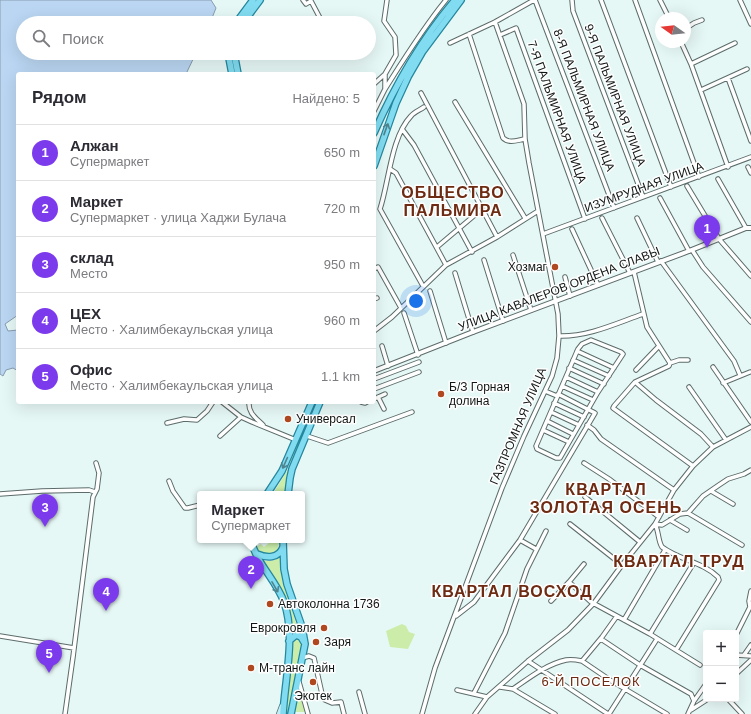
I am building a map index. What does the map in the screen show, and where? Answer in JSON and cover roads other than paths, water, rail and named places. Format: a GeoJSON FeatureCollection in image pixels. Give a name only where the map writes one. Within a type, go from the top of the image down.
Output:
{"type":"FeatureCollection","features":[{"type":"Feature","properties":{"kind":"main road"},"geometry":{"type":"LineString","coordinates":[[245,16],[253,0]]}},
{"type":"Feature","properties":{"kind":"main road"},"geometry":{"type":"LineString","coordinates":[[245,16],[260,0]]}},
{"type":"Feature","properties":{"kind":"main road"},"geometry":{"type":"LineString","coordinates":[[376,129],[410,63],[434,26],[455,0]]}},
{"type":"Feature","properties":{"kind":"main road"},"geometry":{"type":"LineString","coordinates":[[376,160],[396,103],[408,77],[423,51],[461,0]]}},
{"type":"Feature","properties":{"kind":"main road"},"geometry":{"type":"LineString","coordinates":[[229,60],[232,72]]}},
{"type":"Feature","properties":{"kind":"main road"},"geometry":{"type":"LineString","coordinates":[[235,60],[238,72]]}},
{"type":"Feature","properties":{"kind":"main road"},"geometry":{"type":"LineString","coordinates":[[269,491],[282,471],[311,404]]}},
{"type":"Feature","properties":{"kind":"main road"},"geometry":{"type":"LineString","coordinates":[[288,491],[292,470],[319,404]]}},
{"type":"Feature","properties":{"kind":"main road"},"geometry":{"type":"LineString","coordinates":[[252,543],[256,553],[283,600],[288,616],[288,641],[283,714]]}},
{"type":"Feature","properties":{"kind":"main road"},"geometry":{"type":"LineString","coordinates":[[256,553],[266,557],[275,556],[280,552],[283,543]]}},
{"type":"Feature","properties":{"kind":"main road"},"geometry":{"type":"LineString","coordinates":[[283,543],[286,576],[296,612],[302,627],[305,644],[291,714]]}},
{"type":"Feature","properties":{"kind":"main road"},"geometry":{"type":"LineString","coordinates":[[288,641],[296,635],[302,638],[305,644]]}},
{"type":"Feature","properties":{"kind":"main road"},"geometry":{"type":"LineString","coordinates":[[279,714],[284,702]]}},
{"type":"Feature","properties":{"kind":"street"},"geometry":{"type":"LineString","coordinates":[[303,0],[306,4],[312,1],[319,16]]}},
{"type":"Feature","properties":{"kind":"street"},"geometry":{"type":"LineString","coordinates":[[376,82],[385,74],[396,56],[395,37],[384,20],[387,0]]}},
{"type":"Feature","properties":{"kind":"street"},"geometry":{"type":"LineString","coordinates":[[376,107],[385,89],[413,45],[446,0]]}},
{"type":"Feature","properties":{"kind":"street"},"geometry":{"type":"LineString","coordinates":[[450,43],[495,22],[534,0]]}},
{"type":"Feature","properties":{"kind":"street","name":"8-Я ПАЛЬМИРНАЯ УЛИЦА"},"geometry":{"type":"LineString","coordinates":[[534,0],[614,208]]}},
{"type":"Feature","properties":{"kind":"street","name":"9-Я ПАЛЬМИРНАЯ УЛИЦА"},"geometry":{"type":"LineString","coordinates":[[572,0],[573,11],[643,197]]}},
{"type":"Feature","properties":{"kind":"street"},"geometry":{"type":"LineString","coordinates":[[601,0],[671,188]]}},
{"type":"Feature","properties":{"kind":"street"},"geometry":{"type":"LineString","coordinates":[[635,0],[699,177]]}},
{"type":"Feature","properties":{"kind":"street"},"geometry":{"type":"LineString","coordinates":[[660,0],[666,12]]}},
{"type":"Feature","properties":{"kind":"street"},"geometry":{"type":"LineString","coordinates":[[742,1],[751,24]]}},
{"type":"Feature","properties":{"kind":"street"},"geometry":{"type":"LineString","coordinates":[[691,26],[702,20]]}},
{"type":"Feature","properties":{"kind":"street","name":"ГАЗПРОМНАЯ УЛИЦА"},"geometry":{"type":"LineString","coordinates":[[422,714],[435,668],[502,488],[552,376],[557,358],[559,336],[556,301],[525,139],[525,109],[495,22]]}},
{"type":"Feature","properties":{"kind":"street","name":"7-Я ПАЛЬМИРНАЯ УЛИЦА"},"geometry":{"type":"LineString","coordinates":[[500,35],[516,28],[585,219]]}},
{"type":"Feature","properties":{"kind":"street"},"geometry":{"type":"LineString","coordinates":[[469,34],[504,138],[509,142],[525,139]]}},
{"type":"Feature","properties":{"kind":"street"},"geometry":{"type":"LineString","coordinates":[[691,64],[735,43]]}},
{"type":"Feature","properties":{"kind":"street"},"geometry":{"type":"LineString","coordinates":[[684,48],[701,90],[728,167]]}},
{"type":"Feature","properties":{"kind":"street"},"geometry":{"type":"LineString","coordinates":[[701,90],[747,69]]}},
{"type":"Feature","properties":{"kind":"street"},"geometry":{"type":"LineString","coordinates":[[385,74],[385,89]]}},
{"type":"Feature","properties":{"kind":"street"},"geometry":{"type":"LineString","coordinates":[[728,78],[751,141]]}},
{"type":"Feature","properties":{"kind":"street"},"geometry":{"type":"LineString","coordinates":[[421,93],[497,237]]}},
{"type":"Feature","properties":{"kind":"street"},"geometry":{"type":"LineString","coordinates":[[455,102],[526,218]]}},
{"type":"Feature","properties":{"kind":"street"},"geometry":{"type":"LineString","coordinates":[[423,286],[380,210],[394,148],[402,129],[412,114],[424,107]]}},
{"type":"Feature","properties":{"kind":"street"},"geometry":{"type":"LineString","coordinates":[[402,129],[414,145],[472,252]]}},
{"type":"Feature","properties":{"kind":"street","name":"ИЗУМРУДНАЯ УЛИЦА"},"geometry":{"type":"LineString","coordinates":[[543,234],[728,167],[751,157]]}},
{"type":"Feature","properties":{"kind":"street"},"geometry":{"type":"LineString","coordinates":[[748,167],[751,173]]}},
{"type":"Feature","properties":{"kind":"street"},"geometry":{"type":"LineString","coordinates":[[390,169],[396,173],[446,265]]}},
{"type":"Feature","properties":{"kind":"street"},"geometry":{"type":"LineString","coordinates":[[718,179],[746,228]]}},
{"type":"Feature","properties":{"kind":"street"},"geometry":{"type":"LineString","coordinates":[[687,186],[719,238],[751,276]]}},
{"type":"Feature","properties":{"kind":"street"},"geometry":{"type":"LineString","coordinates":[[660,198],[690,250],[751,322]]}},
{"type":"Feature","properties":{"kind":"street"},"geometry":{"type":"LineString","coordinates":[[437,247],[482,209]]}},
{"type":"Feature","properties":{"kind":"street"},"geometry":{"type":"LineString","coordinates":[[376,329],[401,308],[446,265],[472,252],[538,211]]}},
{"type":"Feature","properties":{"kind":"street"},"geometry":{"type":"LineString","coordinates":[[602,218],[632,272],[648,331],[670,363]]}},
{"type":"Feature","properties":{"kind":"street"},"geometry":{"type":"LineString","coordinates":[[637,218],[659,262],[734,361],[740,375]]}},
{"type":"Feature","properties":{"kind":"street","name":"УЛИЦА КАВАЛЕРОВ ОРДЕНА СЛАВЫ"},"geometry":{"type":"LineString","coordinates":[[376,371],[473,332],[719,238],[746,228],[751,228]]}},
{"type":"Feature","properties":{"kind":"street"},"geometry":{"type":"LineString","coordinates":[[572,229],[598,285]]}},
{"type":"Feature","properties":{"kind":"street"},"geometry":{"type":"LineString","coordinates":[[512,255],[531,310]]}},
{"type":"Feature","properties":{"kind":"street"},"geometry":{"type":"LineString","coordinates":[[484,260],[504,321]]}},
{"type":"Feature","properties":{"kind":"street"},"geometry":{"type":"LineString","coordinates":[[376,268],[401,308]]}},
{"type":"Feature","properties":{"kind":"street"},"geometry":{"type":"LineString","coordinates":[[455,273],[473,332]]}},
{"type":"Feature","properties":{"kind":"street"},"geometry":{"type":"LineString","coordinates":[[565,277],[570,296]]}},
{"type":"Feature","properties":{"kind":"street"},"geometry":{"type":"LineString","coordinates":[[430,291],[446,343]]}},
{"type":"Feature","properties":{"kind":"street"},"geometry":{"type":"LineString","coordinates":[[404,313],[418,355]]}},
{"type":"Feature","properties":{"kind":"street"},"geometry":{"type":"LineString","coordinates":[[559,336],[572,336],[643,314]]}},
{"type":"Feature","properties":{"kind":"street"},"geometry":{"type":"LineString","coordinates":[[591,340],[622,352],[622,356],[593,400],[560,458],[556,458],[536,448],[573,360],[582,344],[591,340]]}},
{"type":"Feature","properties":{"kind":"street"},"geometry":{"type":"LineString","coordinates":[[382,346],[392,372]]}},
{"type":"Feature","properties":{"kind":"street"},"geometry":{"type":"LineString","coordinates":[[636,370],[659,346]]}},
{"type":"Feature","properties":{"kind":"street"},"geometry":{"type":"LineString","coordinates":[[577,351],[614,368]]}},
{"type":"Feature","properties":{"kind":"street"},"geometry":{"type":"LineString","coordinates":[[573,360],[609,376]]}},
{"type":"Feature","properties":{"kind":"street"},"geometry":{"type":"LineString","coordinates":[[688,360],[679,360],[670,363],[669,366],[635,382],[613,408],[693,466]]}},
{"type":"Feature","properties":{"kind":"street"},"geometry":{"type":"LineString","coordinates":[[376,378],[420,362]]}},
{"type":"Feature","properties":{"kind":"street"},"geometry":{"type":"LineString","coordinates":[[713,367],[751,422]]}},
{"type":"Feature","properties":{"kind":"street"},"geometry":{"type":"LineString","coordinates":[[569,368],[604,384]]}},
{"type":"Feature","properties":{"kind":"street"},"geometry":{"type":"LineString","coordinates":[[376,388],[419,372]]}},
{"type":"Feature","properties":{"kind":"street"},"geometry":{"type":"LineString","coordinates":[[723,383],[750,372]]}},
{"type":"Feature","properties":{"kind":"street"},"geometry":{"type":"LineString","coordinates":[[566,377],[598,392]]}},
{"type":"Feature","properties":{"kind":"street"},"geometry":{"type":"LineString","coordinates":[[635,382],[656,400],[702,434],[713,447]]}},
{"type":"Feature","properties":{"kind":"street"},"geometry":{"type":"LineString","coordinates":[[562,386],[593,400]]}},
{"type":"Feature","properties":{"kind":"street"},"geometry":{"type":"LineString","coordinates":[[689,387],[726,440]]}},
{"type":"Feature","properties":{"kind":"street"},"geometry":{"type":"LineString","coordinates":[[455,616],[474,602],[520,540],[595,412],[558,395],[545,391]]}},
{"type":"Feature","properties":{"kind":"street"},"geometry":{"type":"LineString","coordinates":[[384,409],[376,398],[385,394]]}},
{"type":"Feature","properties":{"kind":"street"},"geometry":{"type":"LineString","coordinates":[[554,403],[584,417]]}},
{"type":"Feature","properties":{"kind":"street"},"geometry":{"type":"LineString","coordinates":[[167,424],[184,419],[197,420],[207,411],[212,404]]}},
{"type":"Feature","properties":{"kind":"street"},"geometry":{"type":"LineString","coordinates":[[225,404],[241,417],[296,440]]}},
{"type":"Feature","properties":{"kind":"street"},"geometry":{"type":"LineString","coordinates":[[249,404],[251,414],[264,426]]}},
{"type":"Feature","properties":{"kind":"street"},"geometry":{"type":"LineString","coordinates":[[307,436],[328,443],[412,412]]}},
{"type":"Feature","properties":{"kind":"street"},"geometry":{"type":"LineString","coordinates":[[551,412],[578,425]]}},
{"type":"Feature","properties":{"kind":"street"},"geometry":{"type":"LineString","coordinates":[[220,436],[241,417]]}},
{"type":"Feature","properties":{"kind":"street"},"geometry":{"type":"LineString","coordinates":[[547,421],[574,434]]}},
{"type":"Feature","properties":{"kind":"street"},"geometry":{"type":"LineString","coordinates":[[587,425],[594,430],[601,439],[674,490]]}},
{"type":"Feature","properties":{"kind":"street"},"geometry":{"type":"LineString","coordinates":[[475,714],[487,697],[528,661],[568,630],[594,603],[655,524],[674,490],[693,466],[713,447],[750,429]]}},
{"type":"Feature","properties":{"kind":"street"},"geometry":{"type":"LineString","coordinates":[[543,430],[568,442]]}},
{"type":"Feature","properties":{"kind":"street"},"geometry":{"type":"LineString","coordinates":[[65,714],[93,497],[97,489],[99,473],[96,463]]}},
{"type":"Feature","properties":{"kind":"street"},"geometry":{"type":"LineString","coordinates":[[584,463],[620,486],[658,517]]}},
{"type":"Feature","properties":{"kind":"street"},"geometry":{"type":"LineString","coordinates":[[688,513],[703,496],[728,479],[751,470]]}},
{"type":"Feature","properties":{"kind":"street"},"geometry":{"type":"LineString","coordinates":[[168,481],[185,508],[197,506]]}},
{"type":"Feature","properties":{"kind":"street"},"geometry":{"type":"LineString","coordinates":[[0,494],[42,491],[90,490],[95,492]]}},
{"type":"Feature","properties":{"kind":"street"},"geometry":{"type":"LineString","coordinates":[[711,491],[733,504]]}},
{"type":"Feature","properties":{"kind":"street"},"geometry":{"type":"LineString","coordinates":[[585,497],[640,542]]}},
{"type":"Feature","properties":{"kind":"street"},"geometry":{"type":"LineString","coordinates":[[655,524],[662,525],[680,514],[688,513],[742,545]]}},
{"type":"Feature","properties":{"kind":"street"},"geometry":{"type":"LineString","coordinates":[[670,520],[687,530]]}},
{"type":"Feature","properties":{"kind":"street"},"geometry":{"type":"LineString","coordinates":[[570,524],[622,565]]}},
{"type":"Feature","properties":{"kind":"street"},"geometry":{"type":"LineString","coordinates":[[655,524],[658,531],[660,544],[665,550],[704,568],[716,575],[719,580],[676,650]]}},
{"type":"Feature","properties":{"kind":"street"},"geometry":{"type":"LineString","coordinates":[[474,693],[505,632],[522,583],[536,549],[546,531]]}},
{"type":"Feature","properties":{"kind":"street"},"geometry":{"type":"LineString","coordinates":[[520,540],[536,549]]}},
{"type":"Feature","properties":{"kind":"street"},"geometry":{"type":"LineString","coordinates":[[624,620],[665,550]]}},
{"type":"Feature","properties":{"kind":"street"},"geometry":{"type":"LineString","coordinates":[[551,601],[584,564]]}},
{"type":"Feature","properties":{"kind":"street"},"geometry":{"type":"LineString","coordinates":[[650,634],[693,564]]}},
{"type":"Feature","properties":{"kind":"street"},"geometry":{"type":"LineString","coordinates":[[569,582],[591,602],[657,638],[700,665]]}},
{"type":"Feature","properties":{"kind":"street"},"geometry":{"type":"LineString","coordinates":[[738,630],[750,607],[749,600],[751,591]]}},
{"type":"Feature","properties":{"kind":"street"},"geometry":{"type":"LineString","coordinates":[[582,661],[601,639],[617,616]]}},
{"type":"Feature","properties":{"kind":"street"},"geometry":{"type":"LineString","coordinates":[[0,636],[74,648]]}},
{"type":"Feature","properties":{"kind":"street"},"geometry":{"type":"LineString","coordinates":[[528,661],[609,714],[657,638]]}},
{"type":"Feature","properties":{"kind":"street"},"geometry":{"type":"LineString","coordinates":[[601,639],[640,665],[691,694],[694,701]]}},
{"type":"Feature","properties":{"kind":"street"},"geometry":{"type":"LineString","coordinates":[[744,655],[751,645]]}},
{"type":"Feature","properties":{"kind":"street"},"geometry":{"type":"LineString","coordinates":[[739,655],[751,656]]}},
{"type":"Feature","properties":{"kind":"street"},"geometry":{"type":"LineString","coordinates":[[302,659],[307,656],[312,656],[325,700],[332,703],[341,702],[344,714]]}},
{"type":"Feature","properties":{"kind":"street"},"geometry":{"type":"LineString","coordinates":[[513,689],[542,670],[566,660],[582,661],[610,680],[667,714]]}},
{"type":"Feature","properties":{"kind":"street"},"geometry":{"type":"LineString","coordinates":[[739,671],[751,660]]}},
{"type":"Feature","properties":{"kind":"street"},"geometry":{"type":"LineString","coordinates":[[297,678],[308,714]]}},
{"type":"Feature","properties":{"kind":"street"},"geometry":{"type":"LineString","coordinates":[[500,686],[513,689],[555,714]]}},
{"type":"Feature","properties":{"kind":"street"},"geometry":{"type":"LineString","coordinates":[[689,712],[694,701],[703,688]]}},
{"type":"Feature","properties":{"kind":"street"},"geometry":{"type":"LineString","coordinates":[[457,690],[487,697]]}},
{"type":"Feature","properties":{"kind":"street"},"geometry":{"type":"LineString","coordinates":[[360,692],[365,714]]}},
{"type":"Feature","properties":{"kind":"street"},"geometry":{"type":"LineString","coordinates":[[689,712],[704,702]]}},
{"type":"Feature","properties":{"kind":"street"},"geometry":{"type":"LineString","coordinates":[[731,702],[742,714]]}},
{"type":"Feature","properties":{"kind":"water"},"geometry":{"type":"Polygon","coordinates":[[[0,0],[211,0],[216,8],[213,16],[16,16],[16,60],[193,60],[187,72],[16,72],[16,316],[5,324],[8,331],[16,330],[16,370],[13,368],[6,370],[3,376],[0,374],[0,0]]]}},
{"type":"Feature","properties":{"kind":"place","name":"Алжан"},"geometry":{"type":"Point","coordinates":[707,248]}},
{"type":"Feature","properties":{"kind":"place","name":"Хозмаг"},"geometry":{"type":"Point","coordinates":[555,267]}},
{"type":"Feature","properties":{"kind":"place","name":"Б/З Горная долина"},"geometry":{"type":"Point","coordinates":[441,394]}},
{"type":"Feature","properties":{"kind":"place","name":"Универсал"},"geometry":{"type":"Point","coordinates":[288,419]}},
{"type":"Feature","properties":{"kind":"place","name":"склад"},"geometry":{"type":"Point","coordinates":[45,527]}},
{"type":"Feature","properties":{"kind":"place","name":"Маркет"},"geometry":{"type":"Point","coordinates":[251,589]}},
{"type":"Feature","properties":{"kind":"place","name":"Автоколонна 1736"},"geometry":{"type":"Point","coordinates":[270,604]}},
{"type":"Feature","properties":{"kind":"place","name":"ЦЕХ"},"geometry":{"type":"Point","coordinates":[106,611]}},
{"type":"Feature","properties":{"kind":"place","name":"Еврокровля"},"geometry":{"type":"Point","coordinates":[324,628]}},
{"type":"Feature","properties":{"kind":"place","name":"Заря"},"geometry":{"type":"Point","coordinates":[316,642]}},
{"type":"Feature","properties":{"kind":"place","name":"М-транс лайн"},"geometry":{"type":"Point","coordinates":[251,668]}},
{"type":"Feature","properties":{"kind":"place","name":"Офис"},"geometry":{"type":"Point","coordinates":[49,673]}},
{"type":"Feature","properties":{"kind":"place","name":"Экотек"},"geometry":{"type":"Point","coordinates":[313,682]}},
{"type":"Feature","properties":{"kind":"district","name":"ОБЩЕСТВО ПАЛЬМИРА"},"geometry":{"type":"Point","coordinates":[453,201]}},
{"type":"Feature","properties":{"kind":"district","name":"КВАРТАЛ ЗОЛОТАЯ ОСЕНЬ"},"geometry":{"type":"Point","coordinates":[606,498]}},
{"type":"Feature","properties":{"kind":"district","name":"КВАРТАЛ ТРУД"},"geometry":{"type":"Point","coordinates":[679,561]}},
{"type":"Feature","properties":{"kind":"district","name":"КВАРТАЛ ВОСХОД"},"geometry":{"type":"Point","coordinates":[512,591]}},
{"type":"Feature","properties":{"kind":"district","name":"6-Й ПОСЕЛОК"},"geometry":{"type":"Point","coordinates":[591,681]}}]}
